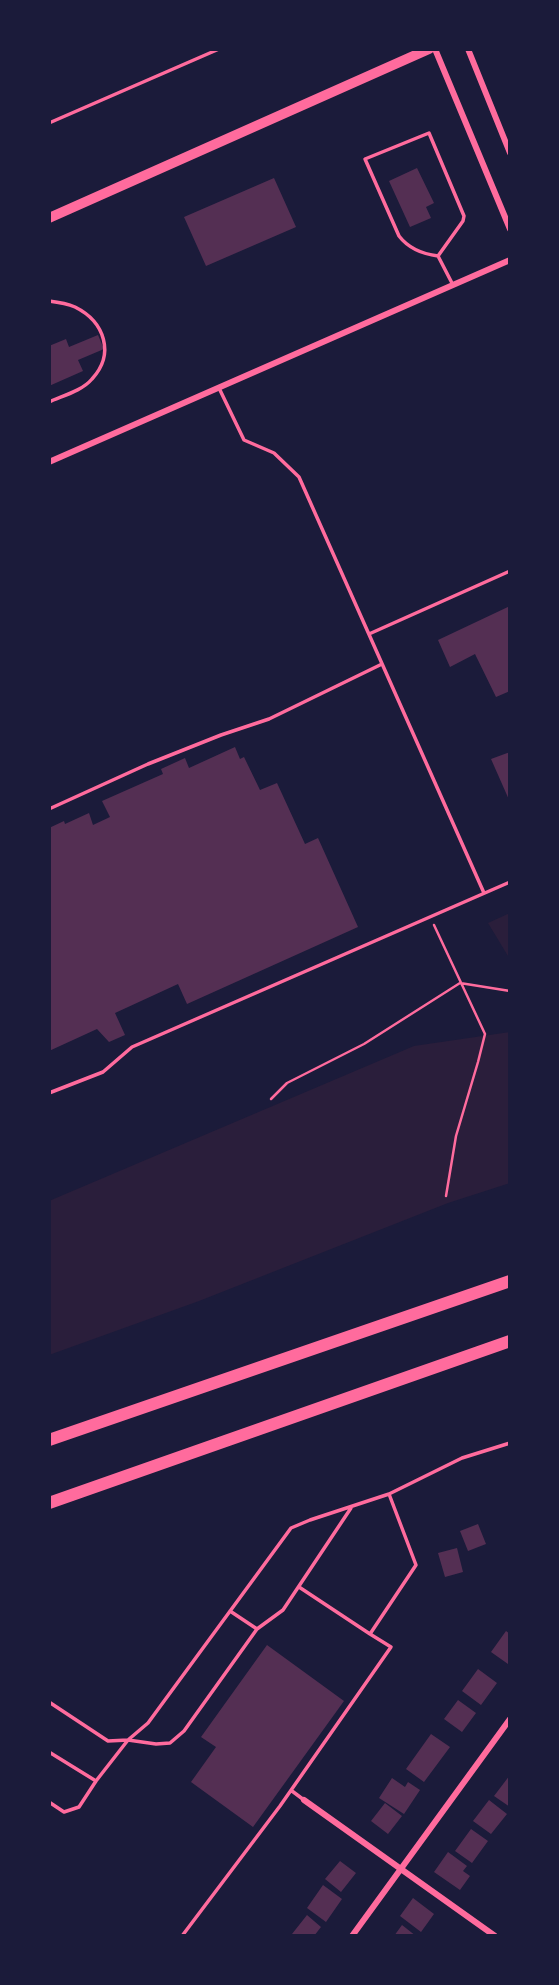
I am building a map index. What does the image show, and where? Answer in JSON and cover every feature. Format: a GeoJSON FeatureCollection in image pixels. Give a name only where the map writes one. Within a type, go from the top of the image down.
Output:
{"type":"FeatureCollection","features":[{"type":"Feature","properties":{"kind":"highway"},"geometry":{"type":"LineString","coordinates":[[49,1440],[510,1281]]}},
{"type":"Feature","properties":{"kind":"highway"},"geometry":{"type":"LineString","coordinates":[[49,1503],[510,1341]]}},
{"type":"Feature","properties":{"kind":"main road"},"geometry":{"type":"LineString","coordinates":[[49,218],[429,49]]}},
{"type":"Feature","properties":{"kind":"street"},"geometry":{"type":"LineString","coordinates":[[435,49],[510,229]]}},
{"type":"Feature","properties":{"kind":"street"},"geometry":{"type":"LineString","coordinates":[[468,49],[510,153]]}},
{"type":"Feature","properties":{"kind":"street"},"geometry":{"type":"LineString","coordinates":[[49,462],[510,260]]}},
{"type":"Feature","properties":{"kind":"street"},"geometry":{"type":"LineString","coordinates":[[352,1936],[510,1719]]}},
{"type":"Feature","properties":{"kind":"street"},"geometry":{"type":"LineString","coordinates":[[304,1800],[495,1936]]}},
{"type":"Feature","properties":{"kind":"lane"},"geometry":{"type":"LineString","coordinates":[[49,123],[219,49]]}},
{"type":"Feature","properties":{"kind":"lane"},"geometry":{"type":"LineString","coordinates":[[429,133],[464,216],[438,256],[422,254],[404,243],[365,159],[429,133]]}},
{"type":"Feature","properties":{"kind":"lane"},"geometry":{"type":"LineString","coordinates":[[438,256],[453,285]]}},
{"type":"Feature","properties":{"kind":"lane"},"geometry":{"type":"LineString","coordinates":[[49,301],[75,307],[97,325],[106,348],[103,363],[92,381],[49,402]]}},
{"type":"Feature","properties":{"kind":"lane"},"geometry":{"type":"LineString","coordinates":[[219,388],[244,440],[274,453],[299,477],[484,892]]}},
{"type":"Feature","properties":{"kind":"lane"},"geometry":{"type":"LineString","coordinates":[[369,634],[510,571]]}},
{"type":"Feature","properties":{"kind":"lane"},"geometry":{"type":"LineString","coordinates":[[49,809],[148,764],[269,719],[382,664]]}},
{"type":"Feature","properties":{"kind":"lane"},"geometry":{"type":"LineString","coordinates":[[49,1093],[103,1072],[132,1047],[510,882]]}},
{"type":"Feature","properties":{"kind":"lane"},"geometry":{"type":"LineString","coordinates":[[49,1802],[64,1812],[79,1807],[128,1740],[148,1723],[291,1528],[389,1494],[462,1458],[510,1443]]}},
{"type":"Feature","properties":{"kind":"lane"},"geometry":{"type":"LineString","coordinates":[[370,1634],[416,1565],[389,1494]]}},
{"type":"Feature","properties":{"kind":"lane"},"geometry":{"type":"LineString","coordinates":[[49,1702],[108,1741],[170,1743],[184,1731],[257,1629],[283,1610],[353,1506]]}},
{"type":"Feature","properties":{"kind":"lane"},"geometry":{"type":"LineString","coordinates":[[181,1936],[291,1790],[391,1647],[299,1587]]}},
{"type":"Feature","properties":{"kind":"lane"},"geometry":{"type":"LineString","coordinates":[[230,1611],[257,1629]]}},
{"type":"Feature","properties":{"kind":"lane"},"geometry":{"type":"LineString","coordinates":[[49,1752],[96,1781]]}},
{"type":"Feature","properties":{"kind":"lane"},"geometry":{"type":"LineString","coordinates":[[291,1790],[304,1800]]}},
{"type":"Feature","properties":{"kind":"path"},"geometry":{"type":"LineString","coordinates":[[430,915],[485,1034],[456,1136],[446,1196]]}},
{"type":"Feature","properties":{"kind":"path"},"geometry":{"type":"LineString","coordinates":[[271,1099],[286,1083],[363,1044],[460,983],[510,990]]}},
{"type":"Feature","properties":{"kind":"shaded area"},"geometry":{"type":"Polygon","coordinates":[[[510,913],[510,955],[508,956],[488,923],[510,913]]]}},
{"type":"Feature","properties":{"kind":"shaded area"},"geometry":{"type":"Polygon","coordinates":[[[510,1032],[510,1183],[448,1203],[199,1301],[49,1355],[49,1201],[414,1046],[510,1032]]]}},
{"type":"Feature","properties":{"kind":"building"},"geometry":{"type":"Polygon","coordinates":[[[417,168],[434,203],[426,207],[431,218],[410,227],[389,181],[417,168]]]}},
{"type":"Feature","properties":{"kind":"building"},"geometry":{"type":"Polygon","coordinates":[[[274,178],[296,227],[206,266],[184,217],[274,178]]]}},
{"type":"Feature","properties":{"kind":"building"},"geometry":{"type":"Polygon","coordinates":[[[98,335],[104,349],[78,360],[83,371],[49,386],[49,346],[66,339],[69,347],[98,335]]]}},
{"type":"Feature","properties":{"kind":"building"},"geometry":{"type":"Polygon","coordinates":[[[510,606],[510,691],[496,697],[475,654],[450,667],[438,640],[510,606]]]}},
{"type":"Feature","properties":{"kind":"building"},"geometry":{"type":"Polygon","coordinates":[[[235,747],[240,759],[244,757],[260,790],[277,783],[305,844],[318,838],[358,927],[187,1004],[178,984],[115,1013],[125,1035],[109,1042],[97,1029],[49,1051],[49,828],[89,813],[93,825],[110,817],[102,801],[163,774],[161,769],[185,758],[189,768],[235,747]]]}},
{"type":"Feature","properties":{"kind":"building"},"geometry":{"type":"Polygon","coordinates":[[[510,752],[510,802],[491,759],[510,752]]]}},
{"type":"Feature","properties":{"kind":"building"},"geometry":{"type":"Polygon","coordinates":[[[478,1524],[486,1544],[468,1551],[460,1531],[478,1524]]]}},
{"type":"Feature","properties":{"kind":"building"},"geometry":{"type":"Polygon","coordinates":[[[457,1548],[463,1572],[445,1577],[438,1553],[457,1548]]]}},
{"type":"Feature","properties":{"kind":"building"},"geometry":{"type":"Polygon","coordinates":[[[506,1631],[510,1634],[508,1664],[491,1652],[506,1631]]]}},
{"type":"Feature","properties":{"kind":"building"},"geometry":{"type":"Polygon","coordinates":[[[267,1645],[344,1701],[253,1827],[191,1782],[216,1747],[201,1737],[267,1645]]]}},
{"type":"Feature","properties":{"kind":"building"},"geometry":{"type":"Polygon","coordinates":[[[478,1669],[497,1683],[481,1705],[462,1691],[478,1669]]]}},
{"type":"Feature","properties":{"kind":"building"},"geometry":{"type":"Polygon","coordinates":[[[458,1700],[476,1713],[462,1732],[444,1719],[458,1700]]]}},
{"type":"Feature","properties":{"kind":"building"},"geometry":{"type":"Polygon","coordinates":[[[431,1734],[450,1747],[424,1782],[406,1769],[431,1734]]]}},
{"type":"Feature","properties":{"kind":"building"},"geometry":{"type":"Polygon","coordinates":[[[510,1775],[510,1807],[494,1796],[510,1775]]]}},
{"type":"Feature","properties":{"kind":"building"},"geometry":{"type":"Polygon","coordinates":[[[392,1778],[405,1787],[408,1782],[420,1790],[404,1814],[379,1798],[392,1778]]]}},
{"type":"Feature","properties":{"kind":"building"},"geometry":{"type":"Polygon","coordinates":[[[489,1800],[507,1814],[491,1834],[473,1821],[489,1800]]]}},
{"type":"Feature","properties":{"kind":"building"},"geometry":{"type":"Polygon","coordinates":[[[385,1803],[402,1816],[388,1834],[371,1821],[385,1803]]]}},
{"type":"Feature","properties":{"kind":"building"},"geometry":{"type":"Polygon","coordinates":[[[471,1829],[488,1841],[472,1863],[455,1851],[471,1829]]]}},
{"type":"Feature","properties":{"kind":"building"},"geometry":{"type":"Polygon","coordinates":[[[448,1852],[467,1866],[463,1871],[470,1876],[460,1890],[434,1872],[448,1852]]]}},
{"type":"Feature","properties":{"kind":"building"},"geometry":{"type":"Polygon","coordinates":[[[340,1861],[356,1873],[341,1892],[325,1879],[340,1861]]]}},
{"type":"Feature","properties":{"kind":"building"},"geometry":{"type":"Polygon","coordinates":[[[323,1885],[342,1899],[326,1922],[307,1908],[323,1885]]]}},
{"type":"Feature","properties":{"kind":"building"},"geometry":{"type":"Polygon","coordinates":[[[413,1898],[434,1914],[421,1932],[400,1916],[413,1898]]]}},
{"type":"Feature","properties":{"kind":"building"},"geometry":{"type":"Polygon","coordinates":[[[307,1915],[321,1927],[314,1936],[292,1934],[307,1915]]]}},
{"type":"Feature","properties":{"kind":"building"},"geometry":{"type":"Polygon","coordinates":[[[402,1925],[416,1936],[394,1936],[402,1925]]]}}]}
